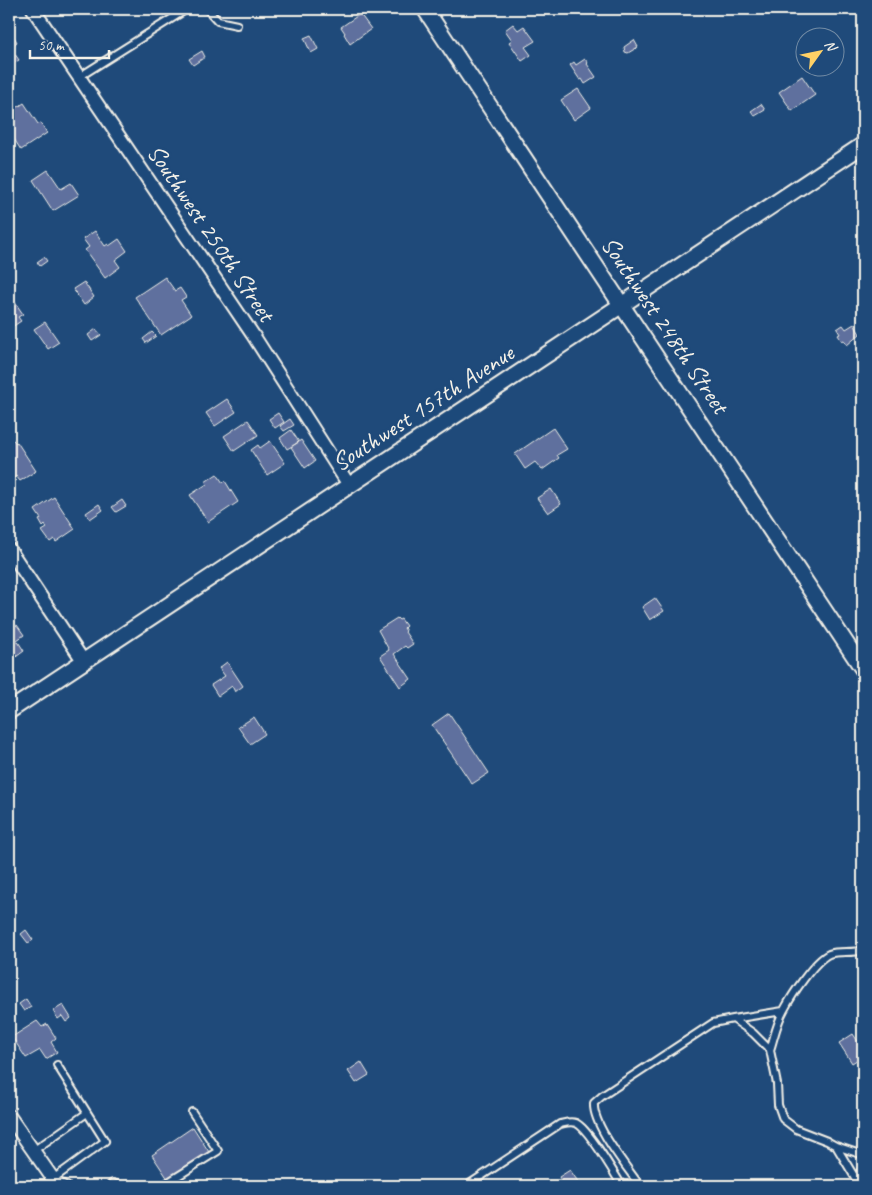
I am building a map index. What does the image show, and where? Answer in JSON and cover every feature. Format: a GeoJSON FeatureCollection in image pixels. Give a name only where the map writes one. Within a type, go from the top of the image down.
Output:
{"type":"FeatureCollection","features":[{"type":"Feature","properties":{"kind":"street","name":"Southwest 250th Street"},"geometry":{"type":"LineString","coordinates":[[33,9],[253,335],[349,485]]}},
{"type":"Feature","properties":{"kind":"street","name":"Southwest 248th Street"},"geometry":{"type":"LineString","coordinates":[[425,9],[863,669]]}},
{"type":"Feature","properties":{"kind":"street","name":"Southwest 157th Avenue"},"geometry":{"type":"LineString","coordinates":[[9,711],[863,145]]}},
{"type":"Feature","properties":{"kind":"street"},"geometry":{"type":"LineString","coordinates":[[9,549],[84,662]]}},
{"type":"Feature","properties":{"kind":"street"},"geometry":{"type":"LineString","coordinates":[[9,1116],[53,1178]]}},
{"type":"Feature","properties":{"kind":"lane"},"geometry":{"type":"LineString","coordinates":[[79,77],[187,9]]}},
{"type":"Feature","properties":{"kind":"lane"},"geometry":{"type":"LineString","coordinates":[[206,9],[218,21],[237,25]]}},
{"type":"Feature","properties":{"kind":"lane"},"geometry":{"type":"LineString","coordinates":[[863,950],[832,953],[821,958],[783,1011],[770,1050],[777,1084],[778,1105],[783,1119],[796,1129],[863,1155]]}},
{"type":"Feature","properties":{"kind":"lane"},"geometry":{"type":"LineString","coordinates":[[640,1186],[598,1124],[594,1103],[713,1023],[783,1011]]}},
{"type":"Feature","properties":{"kind":"lane"},"geometry":{"type":"LineString","coordinates":[[733,1019],[770,1050]]}},
{"type":"Feature","properties":{"kind":"lane"},"geometry":{"type":"LineString","coordinates":[[57,1065],[105,1142],[53,1178],[67,1186]]}},
{"type":"Feature","properties":{"kind":"lane"},"geometry":{"type":"LineString","coordinates":[[162,1186],[218,1151],[192,1112]]}},
{"type":"Feature","properties":{"kind":"lane"},"geometry":{"type":"LineString","coordinates":[[33,1151],[87,1114]]}},
{"type":"Feature","properties":{"kind":"lane"},"geometry":{"type":"LineString","coordinates":[[471,1183],[560,1124],[569,1122],[576,1123],[586,1132],[622,1186]]}},
{"type":"Feature","properties":{"kind":"lane"},"geometry":{"type":"LineString","coordinates":[[836,1146],[860,1186]]}},
{"type":"Feature","properties":{"kind":"lane"},"geometry":{"type":"LineString","coordinates":[[604,1158],[615,1150]]}},
{"type":"Feature","properties":{"kind":"lane"},"geometry":{"type":"LineString","coordinates":[[856,1179],[863,1168]]}},
{"type":"Feature","properties":{"kind":"lane"},"geometry":{"type":"LineString","coordinates":[[109,1186],[113,1183],[122,1186]]}},
{"type":"Feature","properties":{"kind":"building"},"geometry":{"type":"Polygon","coordinates":[[[360,14],[371,29],[350,44],[341,27],[360,14]]]}},
{"type":"Feature","properties":{"kind":"building"},"geometry":{"type":"Polygon","coordinates":[[[513,24],[518,30],[524,26],[535,41],[525,47],[531,55],[522,61],[509,42],[512,40],[505,30],[513,24]]]}},
{"type":"Feature","properties":{"kind":"building"},"geometry":{"type":"Polygon","coordinates":[[[13,35],[17,42],[9,48],[9,38],[13,35]]]}},
{"type":"Feature","properties":{"kind":"building"},"geometry":{"type":"Polygon","coordinates":[[[311,35],[318,49],[311,53],[304,38],[311,35]]]}},
{"type":"Feature","properties":{"kind":"building"},"geometry":{"type":"Polygon","coordinates":[[[634,40],[638,47],[628,53],[625,52],[624,47],[634,40]]]}},
{"type":"Feature","properties":{"kind":"building"},"geometry":{"type":"Polygon","coordinates":[[[12,50],[19,60],[9,66],[9,52],[12,50]]]}},
{"type":"Feature","properties":{"kind":"building"},"geometry":{"type":"Polygon","coordinates":[[[202,51],[205,57],[193,65],[189,59],[202,51]]]}},
{"type":"Feature","properties":{"kind":"building"},"geometry":{"type":"Polygon","coordinates":[[[585,59],[596,77],[585,84],[570,65],[574,62],[576,65],[585,59]]]}},
{"type":"Feature","properties":{"kind":"building"},"geometry":{"type":"Polygon","coordinates":[[[799,78],[803,78],[815,95],[792,111],[779,92],[799,78]]]}},
{"type":"Feature","properties":{"kind":"building"},"geometry":{"type":"Polygon","coordinates":[[[578,89],[591,108],[574,120],[561,100],[578,89]]]}},
{"type":"Feature","properties":{"kind":"building"},"geometry":{"type":"Polygon","coordinates":[[[24,103],[38,124],[41,123],[47,133],[21,150],[9,131],[9,113],[24,103]]]}},
{"type":"Feature","properties":{"kind":"building"},"geometry":{"type":"Polygon","coordinates":[[[761,104],[765,110],[755,116],[751,111],[761,104]]]}},
{"type":"Feature","properties":{"kind":"building"},"geometry":{"type":"Polygon","coordinates":[[[48,170],[61,189],[71,183],[79,195],[53,211],[33,180],[48,170]]]}},
{"type":"Feature","properties":{"kind":"building"},"geometry":{"type":"Polygon","coordinates":[[[95,231],[105,246],[108,244],[109,246],[119,239],[127,251],[115,260],[120,267],[105,278],[85,250],[89,247],[83,239],[95,231]]]}},
{"type":"Feature","properties":{"kind":"building"},"geometry":{"type":"Polygon","coordinates":[[[44,257],[47,261],[40,266],[37,262],[44,257]]]}},
{"type":"Feature","properties":{"kind":"building"},"geometry":{"type":"Polygon","coordinates":[[[165,277],[175,291],[180,288],[186,297],[181,300],[191,315],[161,335],[135,297],[165,277]]]}},
{"type":"Feature","properties":{"kind":"building"},"geometry":{"type":"Polygon","coordinates":[[[84,282],[94,297],[84,305],[73,289],[84,282]]]}},
{"type":"Feature","properties":{"kind":"building"},"geometry":{"type":"Polygon","coordinates":[[[14,301],[23,314],[18,317],[21,321],[9,329],[9,303],[14,301]]]}},
{"type":"Feature","properties":{"kind":"building"},"geometry":{"type":"Polygon","coordinates":[[[45,322],[59,342],[48,349],[34,329],[45,322]]]}},
{"type":"Feature","properties":{"kind":"building"},"geometry":{"type":"Polygon","coordinates":[[[854,324],[860,334],[847,345],[838,335],[840,334],[837,329],[843,325],[846,329],[854,324]]]}},
{"type":"Feature","properties":{"kind":"building"},"geometry":{"type":"Polygon","coordinates":[[[96,329],[101,335],[92,341],[88,335],[96,329]]]}},
{"type":"Feature","properties":{"kind":"building"},"geometry":{"type":"Polygon","coordinates":[[[152,332],[156,336],[146,343],[143,339],[152,332]]]}},
{"type":"Feature","properties":{"kind":"building"},"geometry":{"type":"Polygon","coordinates":[[[227,399],[236,412],[215,426],[206,413],[227,399]]]}},
{"type":"Feature","properties":{"kind":"building"},"geometry":{"type":"Polygon","coordinates":[[[278,413],[284,422],[275,428],[269,419],[278,413]]]}},
{"type":"Feature","properties":{"kind":"building"},"geometry":{"type":"Polygon","coordinates":[[[290,419],[294,425],[284,431],[280,426],[290,419]]]}},
{"type":"Feature","properties":{"kind":"building"},"geometry":{"type":"Polygon","coordinates":[[[248,420],[258,435],[234,451],[224,436],[248,420]]]}},
{"type":"Feature","properties":{"kind":"building"},"geometry":{"type":"Polygon","coordinates":[[[553,428],[567,449],[557,455],[559,458],[542,470],[535,462],[525,469],[515,454],[553,428]]]}},
{"type":"Feature","properties":{"kind":"building"},"geometry":{"type":"Polygon","coordinates":[[[291,430],[299,442],[287,449],[280,438],[291,430]]]}},
{"type":"Feature","properties":{"kind":"building"},"geometry":{"type":"Polygon","coordinates":[[[12,439],[17,442],[36,471],[20,481],[16,476],[9,480],[9,441],[12,439]]]}},
{"type":"Feature","properties":{"kind":"building"},"geometry":{"type":"Polygon","coordinates":[[[301,440],[315,461],[305,468],[291,447],[301,440]]]}},
{"type":"Feature","properties":{"kind":"building"},"geometry":{"type":"Polygon","coordinates":[[[270,441],[285,463],[267,475],[251,450],[258,445],[260,448],[270,441]]]}},
{"type":"Feature","properties":{"kind":"building"},"geometry":{"type":"Polygon","coordinates":[[[217,474],[223,483],[225,481],[238,502],[208,522],[190,495],[207,484],[205,482],[217,474]]]}},
{"type":"Feature","properties":{"kind":"building"},"geometry":{"type":"Polygon","coordinates":[[[551,489],[561,504],[548,513],[537,498],[551,489]]]}},
{"type":"Feature","properties":{"kind":"building"},"geometry":{"type":"Polygon","coordinates":[[[54,497],[75,529],[56,542],[54,539],[50,542],[42,531],[47,528],[45,525],[43,527],[39,520],[41,519],[35,510],[54,497]]]}},
{"type":"Feature","properties":{"kind":"building"},"geometry":{"type":"Polygon","coordinates":[[[122,500],[126,506],[116,512],[112,507],[122,500]]]}},
{"type":"Feature","properties":{"kind":"building"},"geometry":{"type":"Polygon","coordinates":[[[99,504],[103,510],[90,519],[86,513],[99,504]]]}},
{"type":"Feature","properties":{"kind":"building"},"geometry":{"type":"Polygon","coordinates":[[[655,598],[664,611],[650,620],[642,607],[655,598]]]}},
{"type":"Feature","properties":{"kind":"building"},"geometry":{"type":"Polygon","coordinates":[[[397,618],[401,619],[406,626],[404,628],[405,632],[413,644],[407,648],[405,646],[394,654],[411,679],[400,687],[380,656],[389,650],[378,630],[397,618]]]}},
{"type":"Feature","properties":{"kind":"building"},"geometry":{"type":"Polygon","coordinates":[[[17,625],[24,635],[17,640],[24,651],[9,662],[9,628],[10,630],[17,625]]]}},
{"type":"Feature","properties":{"kind":"building"},"geometry":{"type":"Polygon","coordinates":[[[227,662],[243,686],[235,692],[232,686],[218,696],[211,685],[225,676],[219,668],[227,662]]]}},
{"type":"Feature","properties":{"kind":"building"},"geometry":{"type":"Polygon","coordinates":[[[449,713],[489,773],[472,784],[432,725],[449,713]]]}},
{"type":"Feature","properties":{"kind":"building"},"geometry":{"type":"Polygon","coordinates":[[[254,717],[265,734],[250,744],[238,727],[254,717]]]}},
{"type":"Feature","properties":{"kind":"building"},"geometry":{"type":"Polygon","coordinates":[[[26,930],[33,940],[28,943],[21,934],[26,930]]]}},
{"type":"Feature","properties":{"kind":"building"},"geometry":{"type":"Polygon","coordinates":[[[26,999],[31,1007],[24,1011],[19,1004],[26,999]]]}},
{"type":"Feature","properties":{"kind":"building"},"geometry":{"type":"Polygon","coordinates":[[[63,1005],[71,1018],[66,1022],[62,1016],[58,1019],[53,1011],[63,1005]]]}},
{"type":"Feature","properties":{"kind":"building"},"geometry":{"type":"Polygon","coordinates":[[[37,1021],[42,1027],[47,1024],[56,1038],[51,1042],[57,1052],[46,1059],[40,1050],[26,1058],[12,1037],[37,1021]]]}},
{"type":"Feature","properties":{"kind":"building"},"geometry":{"type":"Polygon","coordinates":[[[853,1034],[863,1049],[863,1056],[852,1063],[839,1043],[853,1034]]]}},
{"type":"Feature","properties":{"kind":"building"},"geometry":{"type":"Polygon","coordinates":[[[361,1062],[369,1075],[356,1083],[348,1071],[361,1062]]]}},
{"type":"Feature","properties":{"kind":"building"},"geometry":{"type":"Polygon","coordinates":[[[193,1127],[209,1152],[168,1179],[152,1155],[193,1127]]]}},
{"type":"Feature","properties":{"kind":"building"},"geometry":{"type":"Polygon","coordinates":[[[570,1170],[579,1183],[576,1186],[559,1186],[563,1184],[559,1177],[570,1170]]]}}]}
